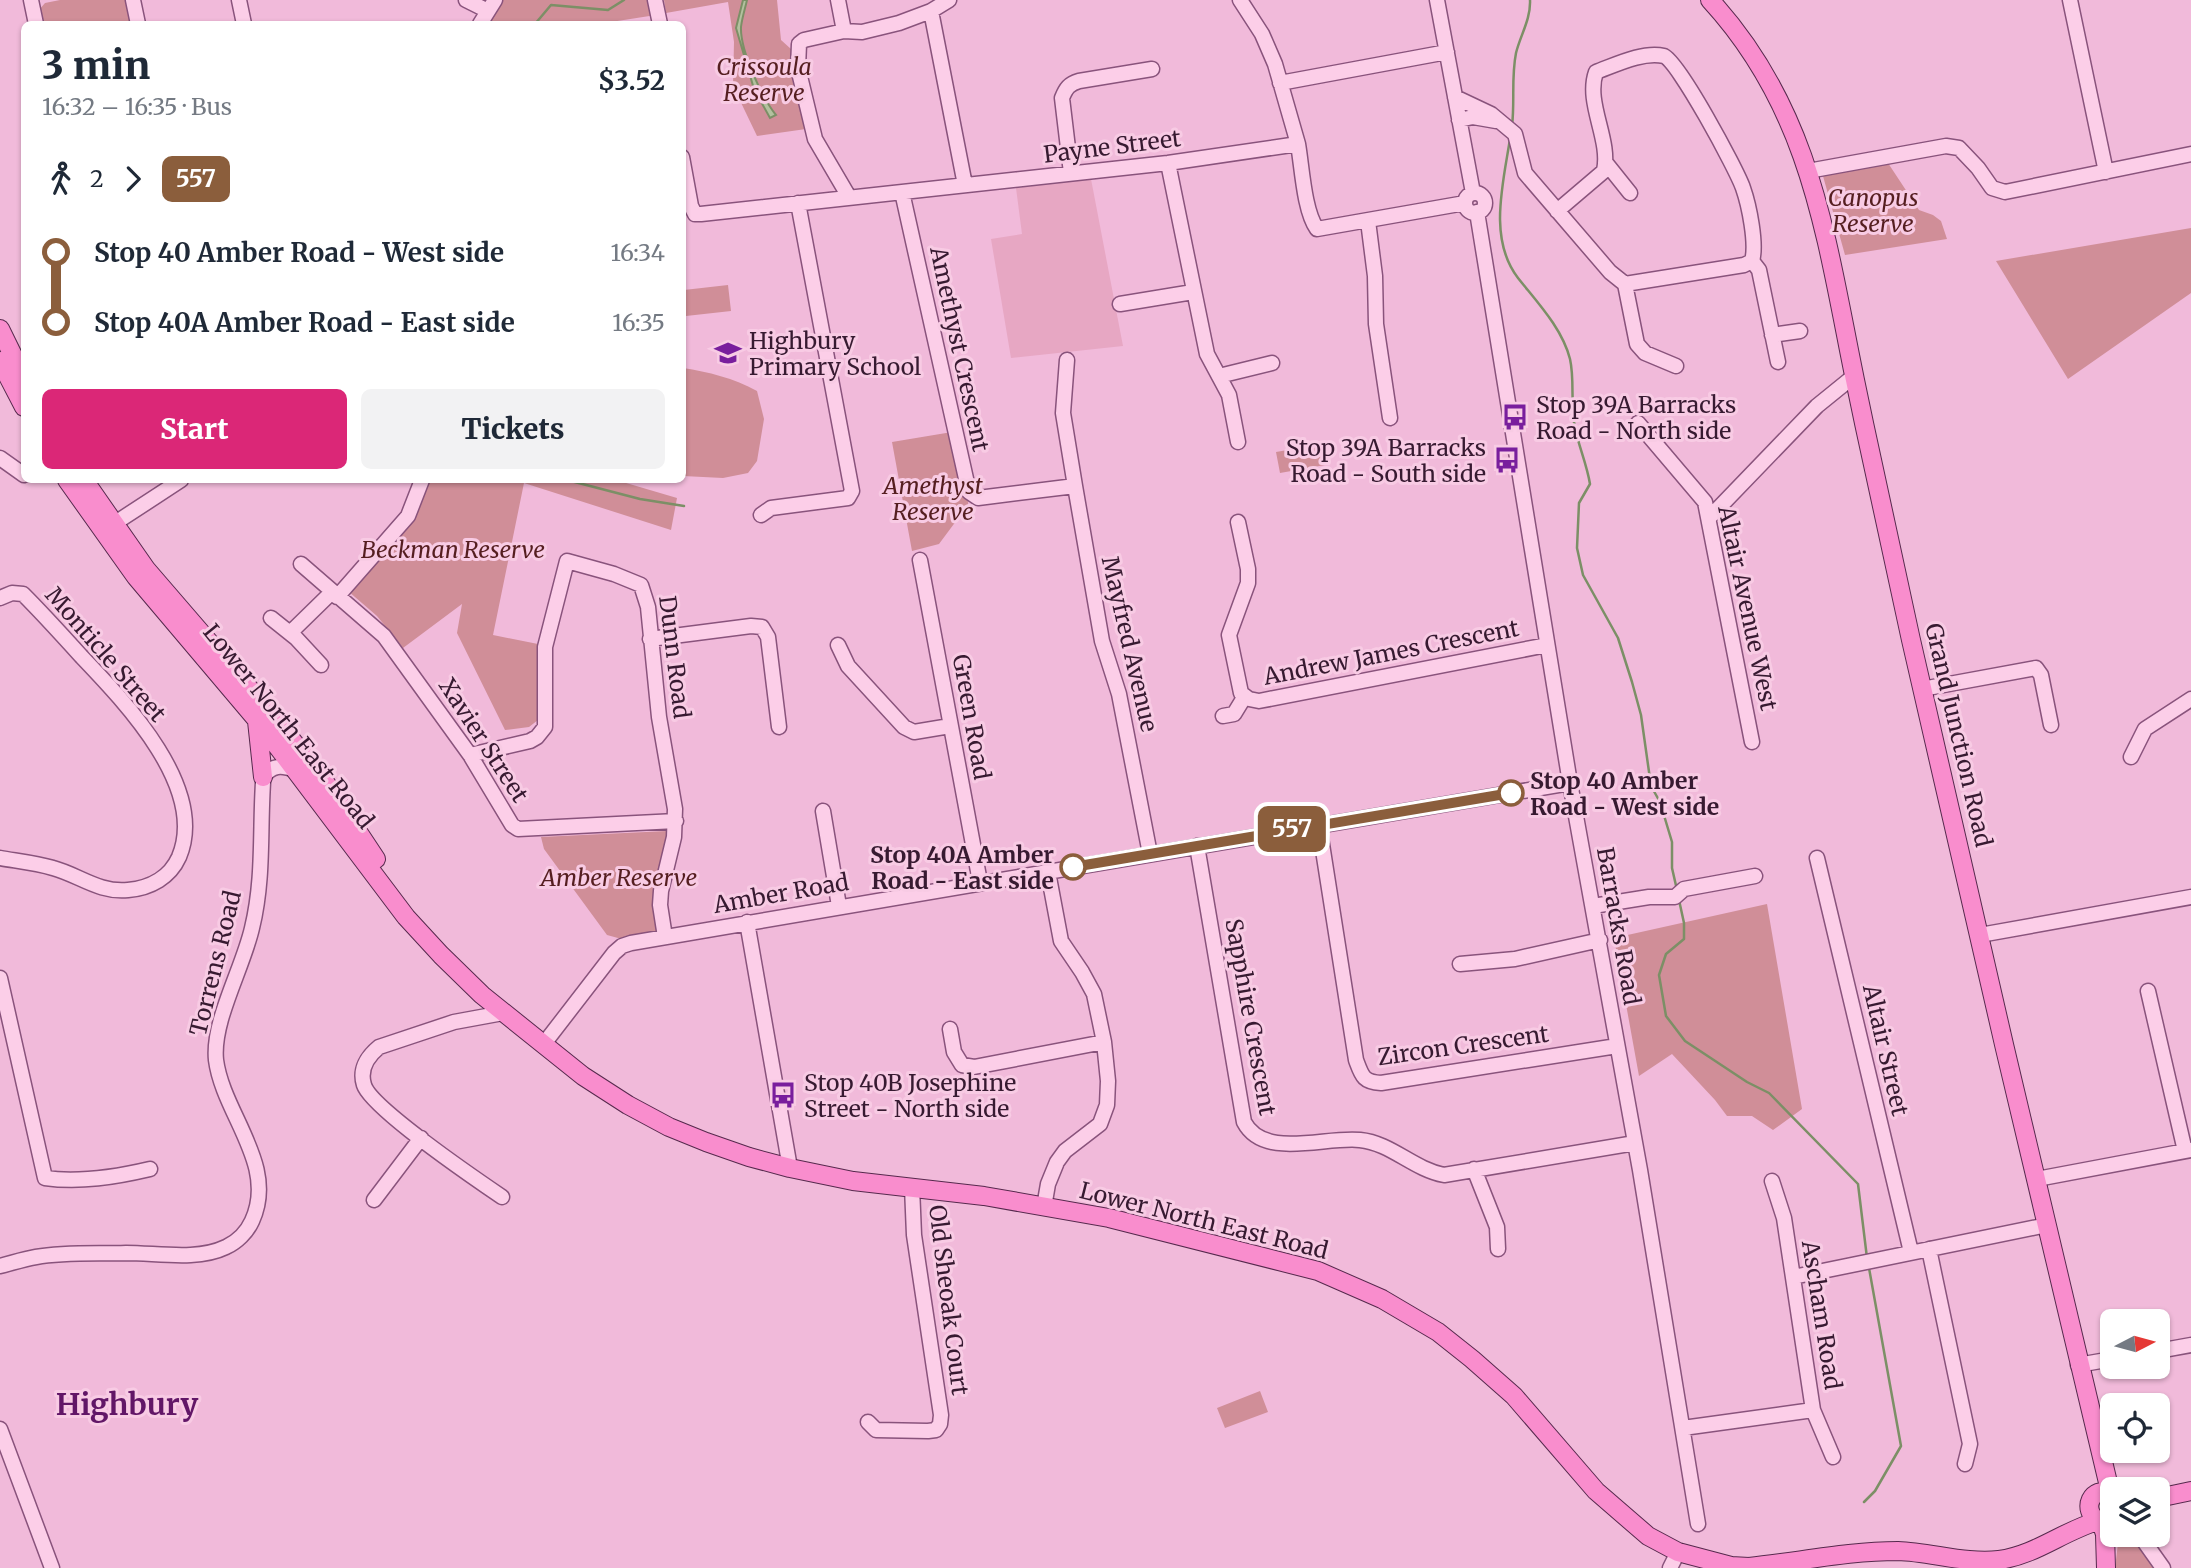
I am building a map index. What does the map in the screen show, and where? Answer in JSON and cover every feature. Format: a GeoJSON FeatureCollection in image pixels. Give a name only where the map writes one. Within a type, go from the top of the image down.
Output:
{"type":"FeatureCollection","features":[{"type":"Feature","properties":{"kind":"main road","name":"Grand Junction Road"},"geometry":{"type":"LineString","coordinates":[[1697,0],[1752,54]]}},
{"type":"Feature","properties":{"kind":"main road","name":"Grand Junction Road"},"geometry":{"type":"LineString","coordinates":[[1710,0],[1736,29],[1770,80],[1787,113],[1808,171],[1832,265],[1922,689],[2078,1365],[2097,1436],[2100,1488]]}},
{"type":"Feature","properties":{"kind":"main road"},"geometry":{"type":"LineString","coordinates":[[0,329],[21,373]]}},
{"type":"Feature","properties":{"kind":"main road"},"geometry":{"type":"LineString","coordinates":[[0,361],[21,401]]}},
{"type":"Feature","properties":{"kind":"main road","name":"Lower North East Road"},"geometry":{"type":"LineString","coordinates":[[70,483],[146,569],[282,740],[295,770],[406,916],[441,955],[482,995],[543,1045],[617,1098],[669,1127],[749,1157],[790,1168],[853,1181],[912,1187],[1110,1218],[1318,1271],[1382,1299],[1438,1332],[1495,1378],[1514,1396],[1596,1491],[1674,1560],[1749,1567],[1890,1551],[1998,1560],[2033,1551],[2066,1532],[2100,1497]]}},
{"type":"Feature","properties":{"kind":"main road","name":"Lower North East Road"},"geometry":{"type":"LineString","coordinates":[[86,483],[136,577],[256,719],[325,782],[385,872],[482,995]]}},
{"type":"Feature","properties":{"kind":"main road"},"geometry":{"type":"LineString","coordinates":[[256,719],[263,777]]}},
{"type":"Feature","properties":{"kind":"main road"},"geometry":{"type":"LineString","coordinates":[[2170,1494],[2191,1491]]}},
{"type":"Feature","properties":{"kind":"main road"},"geometry":{"type":"LineString","coordinates":[[2100,1498],[2092,1517],[2100,1522]]}},
{"type":"Feature","properties":{"kind":"main road","name":"Lower North East Road"},"geometry":{"type":"LineString","coordinates":[[2066,1532],[2100,1526]]}},
{"type":"Feature","properties":{"kind":"main road"},"geometry":{"type":"LineString","coordinates":[[2107,1547],[2107,1568]]}},
{"type":"Feature","properties":{"kind":"street"},"geometry":{"type":"LineString","coordinates":[[32,0],[36,21]]}},
{"type":"Feature","properties":{"kind":"street"},"geometry":{"type":"LineString","coordinates":[[133,0],[137,21]]}},
{"type":"Feature","properties":{"kind":"street"},"geometry":{"type":"LineString","coordinates":[[239,0],[242,21]]}},
{"type":"Feature","properties":{"kind":"street"},"geometry":{"type":"LineString","coordinates":[[466,0],[488,12]]}},
{"type":"Feature","properties":{"kind":"street"},"geometry":{"type":"LineString","coordinates":[[655,0],[659,21]]}},
{"type":"Feature","properties":{"kind":"street"},"geometry":{"type":"LineString","coordinates":[[838,0],[844,31]]}},
{"type":"Feature","properties":{"kind":"street"},"geometry":{"type":"LineString","coordinates":[[849,197],[815,139],[798,68],[799,44],[804,40],[844,31],[862,32],[899,23],[931,11],[949,0]]}},
{"type":"Feature","properties":{"kind":"street"},"geometry":{"type":"LineString","coordinates":[[1240,0],[1262,34],[1280,83],[1298,144],[1310,211],[1317,229],[1471,203]]}},
{"type":"Feature","properties":{"kind":"street","name":"Barracks Road"},"geometry":{"type":"LineString","coordinates":[[1437,0],[1570,783],[1635,1143],[1698,1524]]}},
{"type":"Feature","properties":{"kind":"street"},"geometry":{"type":"LineString","coordinates":[[2070,0],[2106,172]]}},
{"type":"Feature","properties":{"kind":"street"},"geometry":{"type":"LineString","coordinates":[[931,11],[965,185]]}},
{"type":"Feature","properties":{"kind":"street"},"geometry":{"type":"LineString","coordinates":[[1280,83],[1447,52]]}},
{"type":"Feature","properties":{"kind":"street"},"geometry":{"type":"LineString","coordinates":[[1557,211],[1604,170],[1606,163],[1595,96],[1596,72],[1648,55],[1663,55],[1671,59],[1685,78],[1743,187],[1755,251],[1752,261],[1744,265],[1625,285]]}},
{"type":"Feature","properties":{"kind":"street"},"geometry":{"type":"LineString","coordinates":[[1071,173],[1062,98],[1066,89],[1079,81],[1152,69]]}},
{"type":"Feature","properties":{"kind":"street"},"geometry":{"type":"LineString","coordinates":[[1455,97],[1491,114],[1508,127],[1525,173],[1610,272],[1625,285],[1637,344],[1645,353],[1676,366]]}},
{"type":"Feature","properties":{"kind":"street"},"geometry":{"type":"LineString","coordinates":[[1459,120],[1473,117],[1508,127]]}},
{"type":"Feature","properties":{"kind":"street","name":"Payne Street"},"geometry":{"type":"LineString","coordinates":[[686,179],[695,214],[708,214],[1168,163],[1298,144]]}},
{"type":"Feature","properties":{"kind":"street"},"geometry":{"type":"LineString","coordinates":[[1808,171],[1946,146],[1959,148],[1992,188],[2005,192],[2191,154]]}},
{"type":"Feature","properties":{"kind":"street"},"geometry":{"type":"LineString","coordinates":[[1168,163],[1207,354],[1229,395],[1238,442]]}},
{"type":"Feature","properties":{"kind":"street"},"geometry":{"type":"LineString","coordinates":[[1606,163],[1630,193]]}},
{"type":"Feature","properties":{"kind":"street","name":"Amethyst Crescent"},"geometry":{"type":"LineString","coordinates":[[902,192],[969,492],[978,498],[1074,486]]}},
{"type":"Feature","properties":{"kind":"street"},"geometry":{"type":"LineString","coordinates":[[761,515],[771,508],[848,498],[852,491],[798,202]]}},
{"type":"Feature","properties":{"kind":"street"},"geometry":{"type":"LineString","coordinates":[[1368,221],[1375,276],[1376,324],[1390,418]]}},
{"type":"Feature","properties":{"kind":"street"},"geometry":{"type":"LineString","coordinates":[[1752,261],[1759,270],[1778,362]]}},
{"type":"Feature","properties":{"kind":"street"},"geometry":{"type":"LineString","coordinates":[[1120,304],[1194,292]]}},
{"type":"Feature","properties":{"kind":"street"},"geometry":{"type":"LineString","coordinates":[[1772,335],[1800,331]]}},
{"type":"Feature","properties":{"kind":"street","name":"Mayfred Avenue"},"geometry":{"type":"LineString","coordinates":[[1067,360],[1062,413],[1074,486],[1102,641],[1119,694],[1150,854]]}},
{"type":"Feature","properties":{"kind":"street"},"geometry":{"type":"LineString","coordinates":[[1219,376],[1272,363]]}},
{"type":"Feature","properties":{"kind":"street"},"geometry":{"type":"LineString","coordinates":[[1709,518],[1816,407],[1854,376]]}},
{"type":"Feature","properties":{"kind":"street","name":"Altair Avenue West"},"geometry":{"type":"LineString","coordinates":[[1638,423],[1705,502],[1752,742]]}},
{"type":"Feature","properties":{"kind":"street"},"geometry":{"type":"LineString","coordinates":[[0,458],[21,473]]}},
{"type":"Feature","properties":{"kind":"street"},"geometry":{"type":"LineString","coordinates":[[108,528],[176,483]]}},
{"type":"Feature","properties":{"kind":"street"},"geometry":{"type":"LineString","coordinates":[[290,634],[335,594],[408,516],[421,483]]}},
{"type":"Feature","properties":{"kind":"street","name":"Andrew James Crescent"},"geometry":{"type":"LineString","coordinates":[[1238,522],[1248,569],[1248,583],[1230,635],[1241,693],[1249,699],[1259,701],[1547,645]]}},
{"type":"Feature","properties":{"kind":"street","name":"Green Road"},"geometry":{"type":"LineString","coordinates":[[920,560],[980,883]]}},
{"type":"Feature","properties":{"kind":"street","name":"Dunn Road"},"geometry":{"type":"LineString","coordinates":[[470,755],[530,741],[545,727],[545,647],[566,561],[614,574],[641,585],[648,607],[659,717],[676,821],[661,891],[660,905],[665,937]]}},
{"type":"Feature","properties":{"kind":"street","name":"Xavier Street"},"geometry":{"type":"LineString","coordinates":[[301,564],[384,636],[470,755],[512,825],[518,829],[676,821]]}},
{"type":"Feature","properties":{"kind":"street","name":"Monticle Street"},"geometry":{"type":"LineString","coordinates":[[0,598],[12,593],[23,594],[139,720],[178,790],[186,830],[183,847],[170,872],[159,881],[130,890],[107,889],[56,869],[0,858]]}},
{"type":"Feature","properties":{"kind":"street"},"geometry":{"type":"LineString","coordinates":[[271,618],[321,665]]}},
{"type":"Feature","properties":{"kind":"street"},"geometry":{"type":"LineString","coordinates":[[650,639],[751,626],[762,627],[768,637],[779,727]]}},
{"type":"Feature","properties":{"kind":"street"},"geometry":{"type":"LineString","coordinates":[[838,645],[848,666],[904,727],[914,732],[950,726]]}},
{"type":"Feature","properties":{"kind":"street"},"geometry":{"type":"LineString","coordinates":[[1922,689],[2036,668],[2040,675],[2050,725]]}},
{"type":"Feature","properties":{"kind":"street","name":"Andrew James Crescent"},"geometry":{"type":"LineString","coordinates":[[1223,716],[1234,714],[1245,696]]}},
{"type":"Feature","properties":{"kind":"street"},"geometry":{"type":"LineString","coordinates":[[2131,757],[2145,729],[2191,699]]}},
{"type":"Feature","properties":{"kind":"street","name":"Torrens Road"},"geometry":{"type":"LineString","coordinates":[[0,1266],[38,1256],[214,1252],[241,1237],[250,1225],[258,1208],[257,1167],[220,1083],[216,1058],[217,1037],[253,926],[262,856],[263,777],[267,758],[282,740]]}},
{"type":"Feature","properties":{"kind":"street"},"geometry":{"type":"LineString","coordinates":[[263,777],[275,767],[295,770]]}},
{"type":"Feature","properties":{"kind":"street","name":"Amber Road"},"geometry":{"type":"LineString","coordinates":[[543,1045],[614,953],[631,943],[1570,783]]}},
{"type":"Feature","properties":{"kind":"street"},"geometry":{"type":"LineString","coordinates":[[823,811],[839,906]]}},
{"type":"Feature","properties":{"kind":"street","name":"Zircon Crescent"},"geometry":{"type":"LineString","coordinates":[[1319,825],[1356,1059],[1362,1075],[1370,1082],[1381,1083],[1618,1046]]}},
{"type":"Feature","properties":{"kind":"street","name":"Sapphire Crescent"},"geometry":{"type":"LineString","coordinates":[[1196,846],[1244,1122],[1250,1134],[1284,1144],[1361,1140],[1385,1146],[1432,1172],[1444,1175],[1635,1143]]}},
{"type":"Feature","properties":{"kind":"street","name":"Altair Street"},"geometry":{"type":"LineString","coordinates":[[1817,858],[1910,1252]]}},
{"type":"Feature","properties":{"kind":"street"},"geometry":{"type":"LineString","coordinates":[[1044,1207],[1048,1184],[1057,1162],[1065,1151],[1100,1124],[1107,1105],[1108,1081],[1104,1042],[1094,995],[1061,941],[1048,872]]}},
{"type":"Feature","properties":{"kind":"street"},"geometry":{"type":"LineString","coordinates":[[1594,906],[1649,897],[1675,897],[1684,889],[1755,876]]}},
{"type":"Feature","properties":{"kind":"street"},"geometry":{"type":"LineString","coordinates":[[1980,935],[2191,897]]}},
{"type":"Feature","properties":{"kind":"street"},"geometry":{"type":"LineString","coordinates":[[747,922],[790,1168]]}},
{"type":"Feature","properties":{"kind":"street"},"geometry":{"type":"LineString","coordinates":[[1460,964],[1515,959],[1600,940]]}},
{"type":"Feature","properties":{"kind":"street"},"geometry":{"type":"LineString","coordinates":[[0,978],[44,1178],[112,1178],[150,1170]]}},
{"type":"Feature","properties":{"kind":"street"},"geometry":{"type":"LineString","coordinates":[[2037,1179],[2188,1151],[2148,991]]}},
{"type":"Feature","properties":{"kind":"street"},"geometry":{"type":"LineString","coordinates":[[502,1197],[377,1104],[368,1092],[363,1075],[371,1054],[379,1047],[454,1022],[503,1013]]}},
{"type":"Feature","properties":{"kind":"street"},"geometry":{"type":"LineString","coordinates":[[950,1029],[954,1052],[962,1065],[974,1067],[1104,1042]]}},
{"type":"Feature","properties":{"kind":"street"},"geometry":{"type":"LineString","coordinates":[[374,1200],[421,1138]]}},
{"type":"Feature","properties":{"kind":"street"},"geometry":{"type":"LineString","coordinates":[[1474,1169],[1497,1227],[1498,1249]]}},
{"type":"Feature","properties":{"kind":"street","name":"Ascham Road"},"geometry":{"type":"LineString","coordinates":[[1682,1428],[1813,1410],[1784,1218],[1772,1181]]}},
{"type":"Feature","properties":{"kind":"street","name":"Old Sheoak Court"},"geometry":{"type":"LineString","coordinates":[[868,1422],[876,1430],[936,1430],[940,1424],[941,1415],[914,1235],[912,1187]]}},
{"type":"Feature","properties":{"kind":"street"},"geometry":{"type":"LineString","coordinates":[[1793,1277],[2047,1225]]}},
{"type":"Feature","properties":{"kind":"street"},"geometry":{"type":"LineString","coordinates":[[1929,1249],[1970,1444],[1965,1464]]}},
{"type":"Feature","properties":{"kind":"street"},"geometry":{"type":"LineString","coordinates":[[2170,1349],[2191,1345]]}},
{"type":"Feature","properties":{"kind":"street"},"geometry":{"type":"LineString","coordinates":[[2078,1365],[2100,1361]]}},
{"type":"Feature","properties":{"kind":"street"},"geometry":{"type":"LineString","coordinates":[[1813,1410],[1833,1457]]}},
{"type":"Feature","properties":{"kind":"street"},"geometry":{"type":"LineString","coordinates":[[0,1429],[52,1568]]}},
{"type":"Feature","properties":{"kind":"street"},"geometry":{"type":"LineString","coordinates":[[2148,1547],[2163,1568]]}},
{"type":"Feature","properties":{"kind":"shaded area"},"geometry":{"type":"Polygon","coordinates":[[[743,0],[747,0],[741,27],[744,48],[759,86],[776,115],[770,118],[754,89],[736,28],[743,0]]]}},
{"type":"Feature","properties":{"kind":"shaded area"},"geometry":{"type":"Polygon","coordinates":[[[1091,179],[1123,346],[1011,358],[991,239],[1022,234],[1016,188],[1091,179]]]}},
{"type":"Feature","properties":{"kind":"green space"},"geometry":{"type":"Polygon","coordinates":[[[60,0],[126,0],[130,21],[41,21],[39,10],[45,3],[60,0]]]}},
{"type":"Feature","properties":{"kind":"green space"},"geometry":{"type":"Polygon","coordinates":[[[502,0],[654,0],[656,15],[617,21],[489,21],[502,0]]]}},
{"type":"Feature","properties":{"kind":"green space","name":"Crissoula Reserve"},"geometry":{"type":"Polygon","coordinates":[[[664,0],[777,0],[781,40],[791,49],[806,129],[757,136],[733,86],[734,42],[728,2],[666,13],[664,0]]]}},
{"type":"Feature","properties":{"kind":"green space","name":"Canopus Reserve"},"geometry":{"type":"Polygon","coordinates":[[[1888,163],[1919,210],[1941,221],[1947,239],[1845,255],[1823,176],[1888,163]]]}},
{"type":"Feature","properties":{"kind":"green space"},"geometry":{"type":"Polygon","coordinates":[[[2191,228],[2191,293],[2068,379],[1996,261],[2191,228]]]}},
{"type":"Feature","properties":{"kind":"green space"},"geometry":{"type":"Polygon","coordinates":[[[728,285],[731,311],[686,316],[686,290],[728,285]]]}},
{"type":"Feature","properties":{"kind":"green space"},"geometry":{"type":"Polygon","coordinates":[[[686,368],[721,376],[757,391],[764,419],[757,461],[748,473],[723,478],[686,476],[686,368]]]}},
{"type":"Feature","properties":{"kind":"green space","name":"Amethyst Reserve"},"geometry":{"type":"Polygon","coordinates":[[[952,432],[969,492],[968,505],[939,544],[912,551],[892,442],[952,432]]]}},
{"type":"Feature","properties":{"kind":"green space"},"geometry":{"type":"Polygon","coordinates":[[[1322,444],[1325,465],[1280,473],[1276,452],[1322,444]]]}},
{"type":"Feature","properties":{"kind":"green space","name":"Beckman Reserve"},"geometry":{"type":"Polygon","coordinates":[[[424,483],[524,483],[493,635],[538,644],[538,720],[529,727],[505,730],[457,633],[462,604],[403,648],[377,616],[348,591],[424,483]]]}},
{"type":"Feature","properties":{"kind":"green space","name":"Beckman Reserve"},"geometry":{"type":"Polygon","coordinates":[[[524,483],[626,483],[677,498],[671,530],[524,483]]]}},
{"type":"Feature","properties":{"kind":"green space","name":"Amber Reserve"},"geometry":{"type":"Polygon","coordinates":[[[667,831],[663,925],[655,938],[618,938],[607,935],[544,849],[541,837],[667,831]]]}},
{"type":"Feature","properties":{"kind":"green space"},"geometry":{"type":"Polygon","coordinates":[[[1767,904],[1802,1109],[1773,1130],[1752,1116],[1727,1116],[1672,1054],[1639,1076],[1614,938],[1767,904]]]}},
{"type":"Feature","properties":{"kind":"green space"},"geometry":{"type":"Polygon","coordinates":[[[1260,1391],[1268,1412],[1225,1428],[1217,1408],[1260,1391]]]}},
{"type":"Feature","properties":{"kind":"green space"},"geometry":{"type":"Polygon","coordinates":[[[2118,1547],[2143,1547],[2158,1568],[2115,1568],[2118,1547]]]}},
{"type":"Feature","properties":{"kind":"waterway"},"geometry":{"type":"LineString","coordinates":[[538,21],[551,5],[608,10],[624,0]]}},
{"type":"Feature","properties":{"kind":"waterway"},"geometry":{"type":"LineString","coordinates":[[1512,126],[1515,62],[1529,14],[1530,0]]}},
{"type":"Feature","properties":{"kind":"waterway"},"geometry":{"type":"LineString","coordinates":[[1510,139],[1500,211],[1503,246],[1518,278],[1555,326],[1570,359],[1574,419],[1590,484],[1579,503],[1577,548],[1583,575],[1618,638],[1632,682],[1641,715],[1651,786],[1660,802],[1672,842],[1672,868],[1677,890]]}},
{"type":"Feature","properties":{"kind":"waterway"},"geometry":{"type":"LineString","coordinates":[[579,483],[640,499],[684,506]]}},
{"type":"Feature","properties":{"kind":"waterway"},"geometry":{"type":"LineString","coordinates":[[1679,900],[1684,939],[1666,954],[1659,975],[1666,1016],[1685,1041],[1747,1082],[1769,1093],[1858,1184],[1867,1258]]}},
{"type":"Feature","properties":{"kind":"waterway"},"geometry":{"type":"LineString","coordinates":[[1864,1502],[1875,1491],[1901,1446],[1869,1268]]}},
{"type":"Feature","properties":{"kind":"bus line","name":"557"},"geometry":{"type":"LineString","coordinates":[[1073,867],[1511,793]]}},
{"type":"Feature","properties":{"kind":"place","name":"Highbury Primary School"},"geometry":{"type":"Point","coordinates":[728,353]}},
{"type":"Feature","properties":{"kind":"place","name":"Stop 39A Barracks Road - North side"},"geometry":{"type":"Point","coordinates":[1515,417]}},
{"type":"Feature","properties":{"kind":"place","name":"Stop 39A Barracks Road - South side"},"geometry":{"type":"Point","coordinates":[1507,460]}},
{"type":"Feature","properties":{"kind":"place","name":"Stop 40 Amber Road - West side"},"geometry":{"type":"Point","coordinates":[1511,793]}},
{"type":"Feature","properties":{"kind":"place","name":"Stop 40A Amber Road - East side"},"geometry":{"type":"Point","coordinates":[1073,867]}},
{"type":"Feature","properties":{"kind":"place","name":"Stop 40B Josephine Street - North side"},"geometry":{"type":"Point","coordinates":[783,1095]}},
{"type":"Feature","properties":{"kind":"district","name":"Highbury"},"geometry":{"type":"Point","coordinates":[127,1404]}}]}
